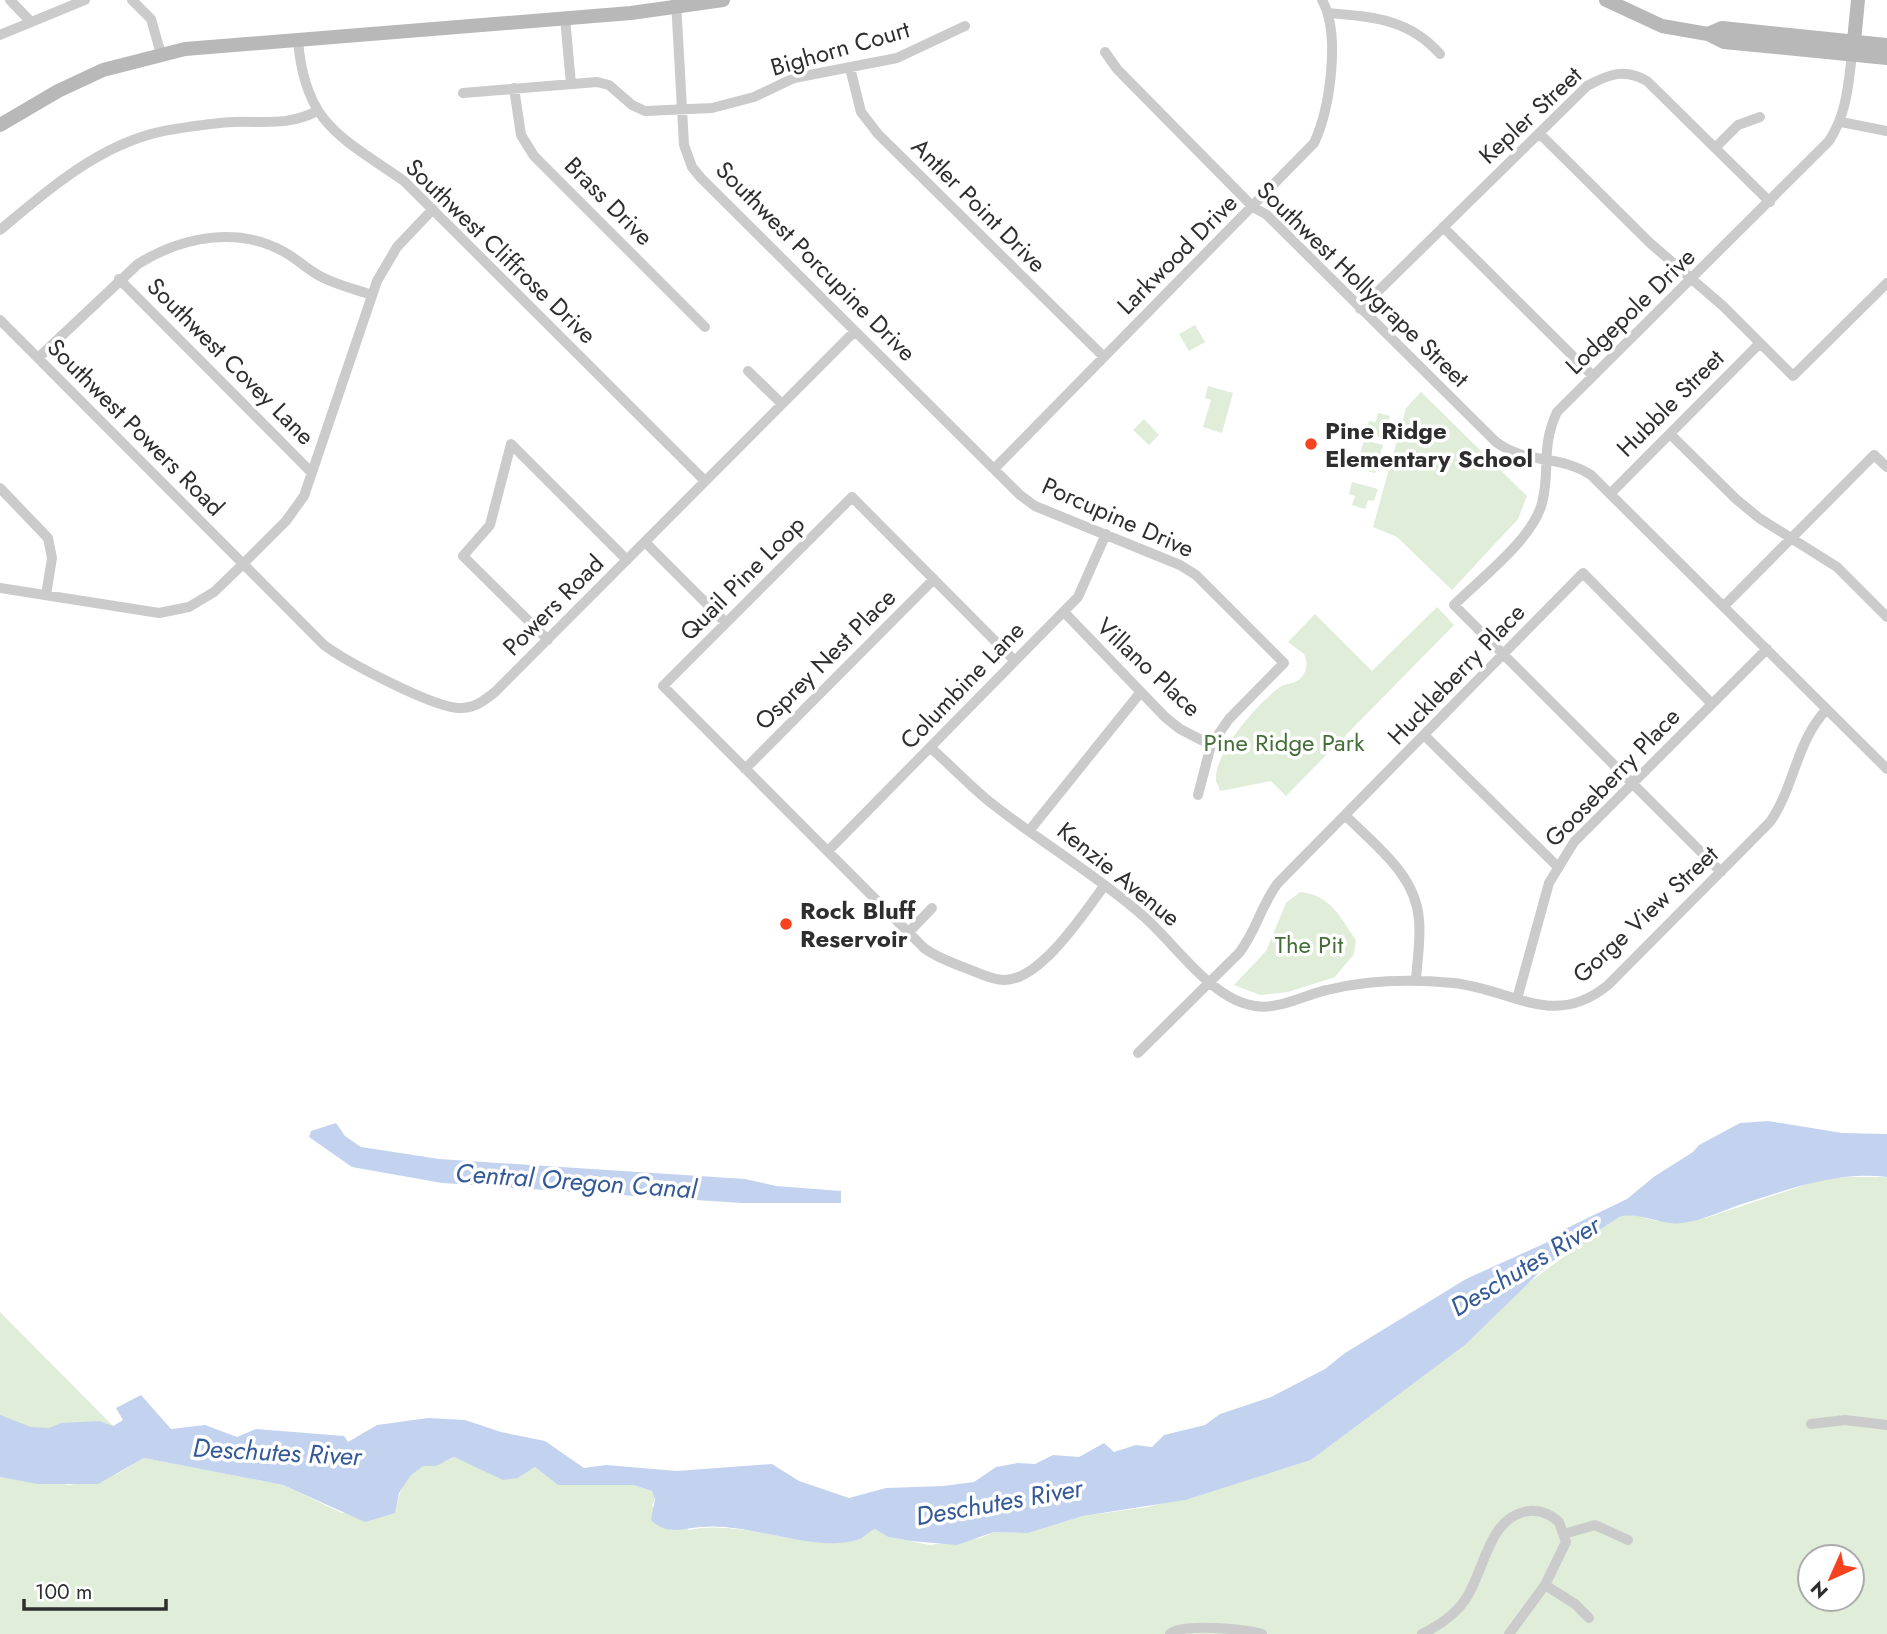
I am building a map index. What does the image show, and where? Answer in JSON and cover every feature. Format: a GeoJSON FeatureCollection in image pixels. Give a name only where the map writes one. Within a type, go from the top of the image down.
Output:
{"type":"FeatureCollection","features":[{"type":"Feature","properties":{"kind":"main road"},"geometry":{"type":"LineString","coordinates":[[1,125],[81,80],[162,54],[214,45],[565,18],[723,0]]}},
{"type":"Feature","properties":{"kind":"main road"},"geometry":{"type":"LineString","coordinates":[[1606,0],[1662,26],[1708,34],[1722,28],[1853,48],[1887,58]]}},
{"type":"Feature","properties":{"kind":"main road"},"geometry":{"type":"LineString","coordinates":[[1853,48],[1858,0]]}},
{"type":"Feature","properties":{"kind":"main road"},"geometry":{"type":"LineString","coordinates":[[1853,48],[1887,45]]}},
{"type":"Feature","properties":{"kind":"street"},"geometry":{"type":"LineString","coordinates":[[10,0],[31,22]]}},
{"type":"Feature","properties":{"kind":"street"},"geometry":{"type":"LineString","coordinates":[[0,35],[85,0]]}},
{"type":"Feature","properties":{"kind":"street"},"geometry":{"type":"LineString","coordinates":[[132,0],[151,19],[162,54]]}},
{"type":"Feature","properties":{"kind":"street","name":"Larkwood Drive"},"geometry":{"type":"LineString","coordinates":[[994,469],[1301,159],[1321,128],[1327,103],[1329,13],[1322,0]]}},
{"type":"Feature","properties":{"kind":"street","name":"Southwest Porcupine Drive"},"geometry":{"type":"LineString","coordinates":[[677,4],[684,145],[692,167],[994,469]]}},
{"type":"Feature","properties":{"kind":"street"},"geometry":{"type":"LineString","coordinates":[[1329,13],[1395,22],[1412,28],[1440,54]]}},
{"type":"Feature","properties":{"kind":"street"},"geometry":{"type":"LineString","coordinates":[[565,18],[571,84]]}},
{"type":"Feature","properties":{"kind":"street","name":"Bighorn Court"},"geometry":{"type":"LineString","coordinates":[[463,93],[603,83],[632,105],[645,111],[683,110],[735,103],[794,78],[897,58],[965,26]]}},
{"type":"Feature","properties":{"kind":"street","name":"Southwest Cliffrose Drive"},"geometry":{"type":"LineString","coordinates":[[298,39],[302,78],[317,111],[343,141],[404,181],[705,481]]}},
{"type":"Feature","properties":{"kind":"street","name":"Lodgepole Drive"},"geometry":{"type":"LineString","coordinates":[[1504,655],[1454,605],[1527,532],[1538,517],[1543,499],[1547,434],[1557,412],[1814,159],[1841,122],[1853,48]]}},
{"type":"Feature","properties":{"kind":"street","name":"Southwest Hollygrape Street"},"geometry":{"type":"LineString","coordinates":[[1105,52],[1117,69],[1253,207],[1267,215],[1496,442],[1521,457],[1576,465],[1611,492],[1887,769]]}},
{"type":"Feature","properties":{"kind":"street","name":"Antler Point Drive"},"geometry":{"type":"LineString","coordinates":[[850,68],[861,112],[878,134],[1104,357]]}},
{"type":"Feature","properties":{"kind":"street","name":"Kepler Street"},"geometry":{"type":"LineString","coordinates":[[1360,309],[1587,86],[1605,76],[1633,73],[1647,81],[1770,202]]}},
{"type":"Feature","properties":{"kind":"street","name":"Brass Drive"},"geometry":{"type":"LineString","coordinates":[[514,88],[519,128],[534,156],[705,327]]}},
{"type":"Feature","properties":{"kind":"street"},"geometry":{"type":"LineString","coordinates":[[0,230],[74,171],[134,140],[172,129],[218,123],[292,121],[317,111]]}},
{"type":"Feature","properties":{"kind":"street"},"geometry":{"type":"LineString","coordinates":[[1715,148],[1738,125],[1760,117]]}},
{"type":"Feature","properties":{"kind":"street"},"geometry":{"type":"LineString","coordinates":[[1841,122],[1887,131]]}},
{"type":"Feature","properties":{"kind":"street"},"geometry":{"type":"LineString","coordinates":[[1539,133],[1650,243],[1793,376],[1887,283]]}},
{"type":"Feature","properties":{"kind":"street"},"geometry":{"type":"LineString","coordinates":[[0,588],[142,611],[175,611],[204,600],[296,509],[312,473],[372,295],[385,265],[397,247],[433,209]]}},
{"type":"Feature","properties":{"kind":"street"},"geometry":{"type":"LineString","coordinates":[[1443,227],[1593,376]]}},
{"type":"Feature","properties":{"kind":"street"},"geometry":{"type":"LineString","coordinates":[[38,358],[119,279],[155,253],[173,246],[229,237],[267,244],[327,279],[372,295]]}},
{"type":"Feature","properties":{"kind":"street","name":"Southwest Covey Lane"},"geometry":{"type":"LineString","coordinates":[[119,279],[312,473]]}},
{"type":"Feature","properties":{"kind":"street","name":"Southwest Powers Road"},"geometry":{"type":"LineString","coordinates":[[0,320],[242,565]]}},
{"type":"Feature","properties":{"kind":"street","name":"Powers Road"},"geometry":{"type":"LineString","coordinates":[[242,565],[305,629],[342,659],[458,709],[483,701],[548,640],[855,331]]}},
{"type":"Feature","properties":{"kind":"street","name":"Hubble Street"},"geometry":{"type":"LineString","coordinates":[[1611,492],[1760,343]]}},
{"type":"Feature","properties":{"kind":"street"},"geometry":{"type":"LineString","coordinates":[[748,371],[782,404]]}},
{"type":"Feature","properties":{"kind":"street"},"geometry":{"type":"LineString","coordinates":[[1670,434],[1736,499],[1837,567],[1887,617]]}},
{"type":"Feature","properties":{"kind":"street"},"geometry":{"type":"LineString","coordinates":[[548,640],[463,556],[490,525],[511,444],[627,560]]}},
{"type":"Feature","properties":{"kind":"street"},"geometry":{"type":"LineString","coordinates":[[1724,606],[1874,455],[1887,467]]}},
{"type":"Feature","properties":{"kind":"street","name":"Porcupine Drive"},"geometry":{"type":"LineString","coordinates":[[994,469],[1035,506],[1180,565],[1196,575],[1284,663],[1229,719],[1211,745]]}},
{"type":"Feature","properties":{"kind":"street"},"geometry":{"type":"LineString","coordinates":[[0,488],[48,538],[52,558],[46,595]]}},
{"type":"Feature","properties":{"kind":"street","name":"Quail Pine Loop"},"geometry":{"type":"LineString","coordinates":[[1015,660],[852,497],[663,686],[909,932],[938,957],[988,976],[1014,979],[1036,966],[1064,939],[1104,886]]}},
{"type":"Feature","properties":{"kind":"street","name":"Columbine Lane"},"geometry":{"type":"LineString","coordinates":[[828,850],[1064,612],[1085,585],[1106,534]]}},
{"type":"Feature","properties":{"kind":"street"},"geometry":{"type":"LineString","coordinates":[[645,542],[726,623]]}},
{"type":"Feature","properties":{"kind":"street","name":"Huckleberry Place"},"geometry":{"type":"LineString","coordinates":[[1138,1053],[1249,941],[1262,907],[1278,883],[1583,573],[1712,704]]}},
{"type":"Feature","properties":{"kind":"street","name":"Osprey Nest Place"},"geometry":{"type":"LineString","coordinates":[[745,768],[934,579]]}},
{"type":"Feature","properties":{"kind":"street","name":"Villano Place"},"geometry":{"type":"LineString","coordinates":[[1064,612],[1140,693],[1180,729],[1211,745]]}},
{"type":"Feature","properties":{"kind":"street","name":"Gooseberry Place"},"geometry":{"type":"LineString","coordinates":[[1517,999],[1549,883],[1574,842],[1767,649]]}},
{"type":"Feature","properties":{"kind":"street"},"geometry":{"type":"LineString","coordinates":[[1504,655],[1721,872]]}},
{"type":"Feature","properties":{"kind":"street","name":"Kenzie Avenue"},"geometry":{"type":"LineString","coordinates":[[1030,831],[1140,693]]}},
{"type":"Feature","properties":{"kind":"street","name":"Gorge View Street"},"geometry":{"type":"LineString","coordinates":[[1210,982],[1234,1001],[1258,1007],[1366,983],[1416,981],[1457,984],[1535,1005],[1560,1007],[1573,1005],[1596,995],[1770,822],[1783,803],[1808,733],[1827,709]]}},
{"type":"Feature","properties":{"kind":"street"},"geometry":{"type":"LineString","coordinates":[[1425,736],[1557,866]]}},
{"type":"Feature","properties":{"kind":"street"},"geometry":{"type":"LineString","coordinates":[[1198,795],[1211,745]]}},
{"type":"Feature","properties":{"kind":"street","name":"Kenzie Avenue"},"geometry":{"type":"LineString","coordinates":[[930,748],[985,798],[1143,915],[1210,982]]}},
{"type":"Feature","properties":{"kind":"street"},"geometry":{"type":"LineString","coordinates":[[1346,816],[1399,868],[1410,885],[1420,922],[1416,981]]}},
{"type":"Feature","properties":{"kind":"street"},"geometry":{"type":"LineString","coordinates":[[909,932],[932,908]]}},
{"type":"Feature","properties":{"kind":"street"},"geometry":{"type":"LineString","coordinates":[[1811,1424],[1845,1420],[1887,1425]]}},
{"type":"Feature","properties":{"kind":"street"},"geometry":{"type":"LineString","coordinates":[[1422,1634],[1438,1626],[1463,1604],[1479,1579],[1492,1538],[1507,1520],[1520,1513],[1539,1511],[1551,1516],[1564,1534],[1564,1551],[1545,1586],[1509,1634]]}},
{"type":"Feature","properties":{"kind":"street"},"geometry":{"type":"LineString","coordinates":[[1564,1534],[1595,1525],[1628,1540]]}},
{"type":"Feature","properties":{"kind":"street"},"geometry":{"type":"LineString","coordinates":[[1545,1586],[1575,1604],[1589,1618]]}},
{"type":"Feature","properties":{"kind":"street"},"geometry":{"type":"LineString","coordinates":[[1170,1634],[1181,1627],[1201,1632],[1242,1629],[1262,1634]]}},
{"type":"Feature","properties":{"kind":"green space"},"geometry":{"type":"Polygon","coordinates":[[[1195,325],[1205,342],[1189,351],[1179,334],[1195,325]]]}},
{"type":"Feature","properties":{"kind":"green space"},"geometry":{"type":"Polygon","coordinates":[[[1208,386],[1233,393],[1222,433],[1203,427],[1211,400],[1205,398],[1208,386]]]}},
{"type":"Feature","properties":{"kind":"green space"},"geometry":{"type":"Polygon","coordinates":[[[1421,392],[1527,496],[1518,519],[1452,590],[1397,537],[1373,527],[1406,408],[1421,392]]]}},
{"type":"Feature","properties":{"kind":"green space"},"geometry":{"type":"Polygon","coordinates":[[[1378,413],[1390,416],[1387,426],[1394,428],[1391,440],[1365,433],[1369,421],[1376,422],[1378,413]]]}},
{"type":"Feature","properties":{"kind":"green space"},"geometry":{"type":"Polygon","coordinates":[[[1144,419],[1159,435],[1149,445],[1133,430],[1144,419]]]}},
{"type":"Feature","properties":{"kind":"green space"},"geometry":{"type":"Polygon","coordinates":[[[1364,440],[1383,445],[1375,473],[1356,468],[1364,440]]]}},
{"type":"Feature","properties":{"kind":"green space"},"geometry":{"type":"Polygon","coordinates":[[[1352,482],[1378,489],[1374,501],[1368,500],[1365,509],[1352,505],[1355,496],[1349,494],[1352,482]]]}},
{"type":"Feature","properties":{"kind":"green space","name":"Pine Ridge Park"},"geometry":{"type":"Polygon","coordinates":[[[1437,607],[1454,625],[1286,796],[1271,781],[1220,791],[1216,781],[1217,770],[1229,743],[1239,729],[1271,694],[1298,680],[1305,672],[1304,654],[1288,642],[1315,614],[1372,671],[1437,607]]]}},
{"type":"Feature","properties":{"kind":"green space","name":"The Pit"},"geometry":{"type":"Polygon","coordinates":[[[1300,892],[1319,897],[1333,908],[1356,940],[1354,954],[1335,977],[1288,992],[1260,995],[1234,985],[1266,951],[1286,903],[1300,892]]]}},
{"type":"Feature","properties":{"kind":"green space"},"geometry":{"type":"Polygon","coordinates":[[[1887,1177],[1887,1634],[0,1634],[0,1477],[70,1485],[117,1474],[144,1458],[283,1485],[342,1513],[395,1513],[406,1480],[416,1469],[454,1457],[489,1473],[518,1478],[535,1467],[558,1485],[633,1485],[652,1491],[655,1499],[652,1506],[689,1530],[730,1528],[837,1543],[857,1540],[875,1529],[888,1537],[930,1545],[981,1538],[994,1532],[1028,1533],[1083,1516],[1148,1507],[1219,1489],[1311,1460],[1465,1345],[1519,1290],[1619,1216],[1631,1214],[1656,1221],[1706,1218],[1820,1180],[1887,1177]]]}},
{"type":"Feature","properties":{"kind":"green space"},"geometry":{"type":"Polygon","coordinates":[[[0,1312],[120,1433],[0,1440],[0,1312]]]}},
{"type":"Feature","properties":{"kind":"water","name":"Deschutes River"},"geometry":{"type":"Polygon","coordinates":[[[1768,1121],[1842,1133],[1887,1134],[1887,1177],[1849,1177],[1812,1183],[1682,1223],[1635,1216],[1619,1217],[1547,1265],[1465,1345],[1311,1460],[1185,1500],[1083,1516],[1028,1533],[994,1532],[957,1545],[888,1537],[875,1529],[859,1539],[820,1543],[720,1527],[668,1529],[651,1520],[655,1499],[652,1491],[633,1485],[558,1485],[535,1467],[518,1478],[503,1480],[454,1457],[436,1466],[423,1466],[411,1475],[399,1493],[395,1513],[365,1522],[283,1485],[144,1458],[98,1484],[38,1484],[0,1477],[0,1415],[31,1427],[49,1428],[61,1423],[99,1421],[113,1426],[123,1420],[116,1408],[141,1395],[171,1429],[205,1425],[237,1437],[256,1429],[344,1436],[348,1442],[377,1425],[428,1418],[465,1420],[501,1432],[545,1441],[584,1468],[606,1465],[677,1471],[772,1464],[799,1481],[849,1498],[886,1488],[974,1482],[996,1467],[1018,1463],[1035,1464],[1053,1455],[1079,1457],[1104,1443],[1114,1452],[1136,1445],[1152,1447],[1164,1435],[1205,1425],[1220,1414],[1271,1397],[1325,1369],[1345,1353],[1466,1279],[1552,1240],[1565,1229],[1627,1199],[1699,1145],[1740,1123],[1768,1121]]]}},
{"type":"Feature","properties":{"kind":"water","name":"Central Oregon Canal"},"geometry":{"type":"Polygon","coordinates":[[[336,1123],[345,1136],[361,1147],[439,1159],[745,1179],[776,1186],[841,1191],[841,1203],[741,1203],[442,1183],[352,1167],[309,1137],[311,1131],[336,1123]]]}},
{"type":"Feature","properties":{"kind":"place","name":"Pine Ridge Elementary School"},"geometry":{"type":"Point","coordinates":[1311,444]}},
{"type":"Feature","properties":{"kind":"place","name":"Rock Bluff Reservoir"},"geometry":{"type":"Point","coordinates":[786,924]}}]}
